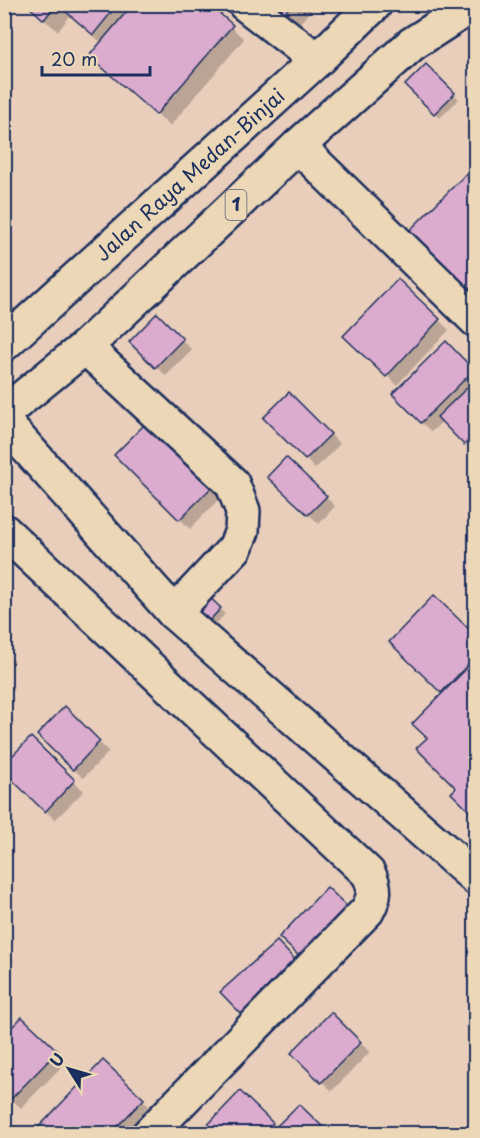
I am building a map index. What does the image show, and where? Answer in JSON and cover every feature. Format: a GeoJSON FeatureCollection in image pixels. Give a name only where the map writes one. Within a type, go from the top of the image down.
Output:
{"type":"FeatureCollection","features":[{"type":"Feature","properties":{"kind":"street"},"geometry":{"type":"LineString","coordinates":[[245,4],[317,60]]}},
{"type":"Feature","properties":{"kind":"street","name":"Jalan Raya Medan-Binjai"},"geometry":{"type":"LineString","coordinates":[[4,344],[317,60],[375,4]]}},
{"type":"Feature","properties":{"kind":"street","name":"1"},"geometry":{"type":"LineString","coordinates":[[4,413],[86,346],[298,146],[412,44],[474,4]]}},
{"type":"Feature","properties":{"kind":"street"},"geometry":{"type":"LineString","coordinates":[[298,146],[476,320]]}},
{"type":"Feature","properties":{"kind":"street"},"geometry":{"type":"LineString","coordinates":[[86,346],[232,483],[243,511],[242,531],[235,548],[174,613]]}},
{"type":"Feature","properties":{"kind":"street"},"geometry":{"type":"LineString","coordinates":[[4,422],[174,613],[476,878]]}},
{"type":"Feature","properties":{"kind":"street"},"geometry":{"type":"LineString","coordinates":[[4,531],[368,873],[375,890],[367,911],[149,1134]]}},
{"type":"Feature","properties":{"kind":"building"},"geometry":{"type":"Polygon","coordinates":[[[26,4],[56,4],[44,20],[26,4]]]}},
{"type":"Feature","properties":{"kind":"building"},"geometry":{"type":"Polygon","coordinates":[[[57,4],[118,4],[93,35],[57,4]]]}},
{"type":"Feature","properties":{"kind":"building"},"geometry":{"type":"Polygon","coordinates":[[[133,4],[209,4],[233,25],[156,115],[89,56],[133,4]]]}},
{"type":"Feature","properties":{"kind":"building"},"geometry":{"type":"Polygon","coordinates":[[[255,4],[292,4],[276,23],[255,4]]]}},
{"type":"Feature","properties":{"kind":"building"},"geometry":{"type":"Polygon","coordinates":[[[426,64],[455,93],[434,114],[405,85],[426,64]]]}},
{"type":"Feature","properties":{"kind":"building"},"geometry":{"type":"Polygon","coordinates":[[[466,174],[476,184],[476,309],[404,236],[466,174]]]}},
{"type":"Feature","properties":{"kind":"building"},"geometry":{"type":"Polygon","coordinates":[[[398,279],[440,319],[386,377],[343,336],[398,279]]]}},
{"type":"Feature","properties":{"kind":"building"},"geometry":{"type":"Polygon","coordinates":[[[157,313],[183,339],[155,368],[129,342],[157,313]]]}},
{"type":"Feature","properties":{"kind":"building"},"geometry":{"type":"Polygon","coordinates":[[[446,341],[474,370],[421,423],[392,394],[446,341]]]}},
{"type":"Feature","properties":{"kind":"building"},"geometry":{"type":"Polygon","coordinates":[[[476,379],[476,433],[464,445],[437,417],[476,379]]]}},
{"type":"Feature","properties":{"kind":"building"},"geometry":{"type":"Polygon","coordinates":[[[289,392],[331,434],[305,460],[263,418],[289,392]]]}},
{"type":"Feature","properties":{"kind":"building"},"geometry":{"type":"Polygon","coordinates":[[[151,418],[216,483],[179,520],[114,455],[151,418]]]}},
{"type":"Feature","properties":{"kind":"building"},"geometry":{"type":"Polygon","coordinates":[[[286,457],[327,496],[308,515],[267,477],[286,457]]]}},
{"type":"Feature","properties":{"kind":"building"},"geometry":{"type":"Polygon","coordinates":[[[203,591],[221,608],[200,631],[182,615],[203,591]]]}},
{"type":"Feature","properties":{"kind":"building"},"geometry":{"type":"Polygon","coordinates":[[[434,595],[476,636],[476,656],[441,693],[389,642],[434,595]]]}},
{"type":"Feature","properties":{"kind":"building"},"geometry":{"type":"Polygon","coordinates":[[[476,659],[476,810],[472,814],[451,793],[456,788],[416,748],[427,738],[412,724],[476,659]]]}},
{"type":"Feature","properties":{"kind":"building"},"geometry":{"type":"Polygon","coordinates":[[[65,706],[100,741],[73,770],[37,735],[65,706]]]}},
{"type":"Feature","properties":{"kind":"building"},"geometry":{"type":"Polygon","coordinates":[[[31,737],[75,780],[45,812],[4,772],[4,764],[31,737]]]}},
{"type":"Feature","properties":{"kind":"building"},"geometry":{"type":"Polygon","coordinates":[[[327,887],[352,911],[304,961],[279,937],[327,887]]]}},
{"type":"Feature","properties":{"kind":"building"},"geometry":{"type":"Polygon","coordinates":[[[277,941],[300,965],[244,1017],[220,992],[277,941]]]}},
{"type":"Feature","properties":{"kind":"building"},"geometry":{"type":"Polygon","coordinates":[[[331,1012],[361,1042],[321,1083],[291,1053],[331,1012]]]}},
{"type":"Feature","properties":{"kind":"building"},"geometry":{"type":"Polygon","coordinates":[[[22,1017],[58,1051],[10,1100],[4,1094],[4,1035],[22,1017]]]}},
{"type":"Feature","properties":{"kind":"building"},"geometry":{"type":"Polygon","coordinates":[[[103,1060],[144,1099],[110,1134],[32,1134],[103,1060]]]}},
{"type":"Feature","properties":{"kind":"building"},"geometry":{"type":"Polygon","coordinates":[[[240,1091],[273,1123],[263,1134],[199,1134],[240,1091]]]}},
{"type":"Feature","properties":{"kind":"building"},"geometry":{"type":"Polygon","coordinates":[[[299,1104],[328,1132],[327,1134],[281,1134],[275,1128],[299,1104]]]}}]}
